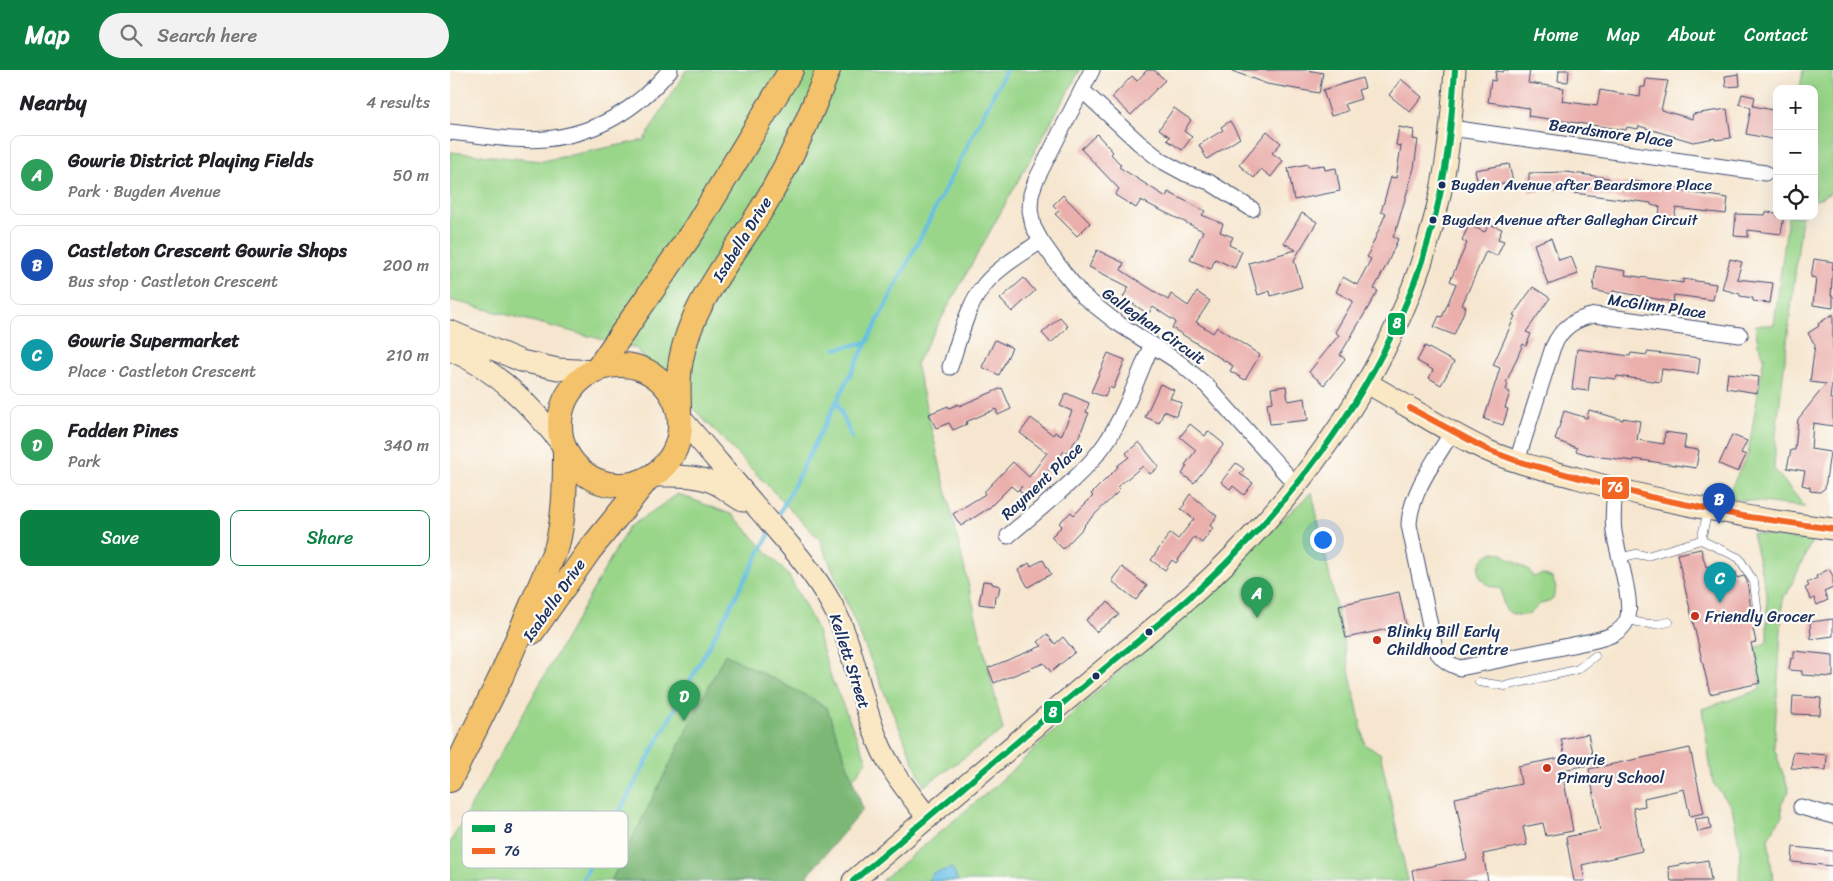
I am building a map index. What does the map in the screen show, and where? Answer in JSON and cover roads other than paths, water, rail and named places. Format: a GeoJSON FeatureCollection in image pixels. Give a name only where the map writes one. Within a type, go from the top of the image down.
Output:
{"type":"FeatureCollection","features":[{"type":"Feature","properties":{"kind":"main road"},"geometry":{"type":"LineString","coordinates":[[595,371],[616,366],[632,367],[647,372],[668,389],[676,403],[679,414],[679,435],[676,446],[665,464],[650,477],[627,485],[605,483],[585,474],[573,462],[565,448],[560,425],[564,403],[576,384],[595,371],[680,251],[791,70]]}},
{"type":"Feature","properties":{"kind":"main road","name":"Isabella Drive"},"geometry":{"type":"LineString","coordinates":[[679,414],[679,375],[682,357],[693,323],[718,276],[763,207],[796,146],[828,70]]}},
{"type":"Feature","properties":{"kind":"main road","name":"Isabella Drive"},"geometry":{"type":"LineString","coordinates":[[450,780],[501,677],[556,546],[565,500],[565,448]]}},
{"type":"Feature","properties":{"kind":"main road","name":"Isabella Drive"},"geometry":{"type":"LineString","coordinates":[[501,677],[571,575],[650,477]]}},
{"type":"Feature","properties":{"kind":"street"},"geometry":{"type":"LineString","coordinates":[[450,132],[544,139],[575,134],[604,123],[631,108],[655,88],[670,70]]}},
{"type":"Feature","properties":{"kind":"street","name":"Galleghan Circuit"},"geometry":{"type":"LineString","coordinates":[[1092,70],[1036,180],[1031,194],[1031,218],[1040,241],[1064,273],[1093,306],[1180,363],[1207,386],[1297,486]]}},
{"type":"Feature","properties":{"kind":"street"},"geometry":{"type":"LineString","coordinates":[[853,881],[1214,574],[1297,486],[1334,436],[1367,383],[1398,325],[1422,262],[1440,197],[1451,128],[1455,70]]}},
{"type":"Feature","properties":{"kind":"street"},"geometry":{"type":"LineString","coordinates":[[1082,90],[1139,144],[1162,161],[1186,174],[1209,182],[1252,209]]}},
{"type":"Feature","properties":{"kind":"street","name":"Beardsmore Place"},"geometry":{"type":"LineString","coordinates":[[1451,128],[1765,173]]}},
{"type":"Feature","properties":{"kind":"street"},"geometry":{"type":"LineString","coordinates":[[950,367],[973,302],[985,284],[1000,270],[1040,241]]}},
{"type":"Feature","properties":{"kind":"street","name":"McGlinn Place"},"geometry":{"type":"LineString","coordinates":[[1517,461],[1553,347],[1566,326],[1579,318],[1595,315],[1740,335]]}},
{"type":"Feature","properties":{"kind":"street"},"geometry":{"type":"LineString","coordinates":[[450,331],[522,361],[558,369],[595,371]]}},
{"type":"Feature","properties":{"kind":"street","name":"Rayment Place"},"geometry":{"type":"LineString","coordinates":[[1008,536],[1089,465],[1106,443],[1120,418],[1152,344]]}},
{"type":"Feature","properties":{"kind":"street"},"geometry":{"type":"LineString","coordinates":[[450,350],[472,361],[503,381],[542,419],[565,448]]}},
{"type":"Feature","properties":{"kind":"street"},"geometry":{"type":"LineString","coordinates":[[1367,383],[1452,432],[1488,450],[1517,461],[1615,489],[1771,521],[1833,529]]}},
{"type":"Feature","properties":{"kind":"street","name":"Kellett Street"},"geometry":{"type":"LineString","coordinates":[[679,414],[786,541],[812,574],[832,604],[849,646],[865,705],[878,743],[901,781],[928,818]]}},
{"type":"Feature","properties":{"kind":"street"},"geometry":{"type":"LineString","coordinates":[[1452,432],[1413,500],[1409,516],[1409,525],[1436,649],[1441,658],[1448,664],[1460,668],[1606,638],[1615,633],[1628,619],[1629,603],[1614,530],[1615,489]]}},
{"type":"Feature","properties":{"kind":"street","name":"Kellett Street"},"geometry":{"type":"LineString","coordinates":[[650,477],[684,475],[702,478],[719,485],[761,512]]}},
{"type":"Feature","properties":{"kind":"street"},"geometry":{"type":"LineString","coordinates":[[1801,807],[1833,816]]}},
{"type":"Feature","properties":{"kind":"lane"},"geometry":{"type":"LineString","coordinates":[[1701,540],[1708,509]]}},
{"type":"Feature","properties":{"kind":"lane"},"geometry":{"type":"LineString","coordinates":[[1619,558],[1636,554],[1647,556],[1701,540],[1739,558],[1754,582],[1758,615]]}},
{"type":"Feature","properties":{"kind":"lane"},"geometry":{"type":"LineString","coordinates":[[1628,619],[1645,625],[1669,622]]}},
{"type":"Feature","properties":{"kind":"lane"},"geometry":{"type":"LineString","coordinates":[[1479,682],[1504,686],[1571,671],[1578,669],[1595,656]]}},
{"type":"Feature","properties":{"kind":"water"},"geometry":{"type":"Polygon","coordinates":[[[952,868],[958,881],[928,881],[933,873],[952,868]]]}},
{"type":"Feature","properties":{"kind":"waterway"},"geometry":{"type":"LineString","coordinates":[[776,520],[1006,70]]}},
{"type":"Feature","properties":{"kind":"waterway"},"geometry":{"type":"LineString","coordinates":[[835,349],[868,342]]}},
{"type":"Feature","properties":{"kind":"waterway"},"geometry":{"type":"LineString","coordinates":[[837,402],[852,438]]}},
{"type":"Feature","properties":{"kind":"waterway"},"geometry":{"type":"LineString","coordinates":[[620,811],[770,533]]}},
{"type":"Feature","properties":{"kind":"waterway"},"geometry":{"type":"LineString","coordinates":[[582,881],[589,868]]}},
{"type":"Feature","properties":{"kind":"place","name":"Bugden Avenue after Beardsmore Place"},"geometry":{"type":"Point","coordinates":[1442,185]}},
{"type":"Feature","properties":{"kind":"place","name":"Bugden Avenue after Galleghan Circuit"},"geometry":{"type":"Point","coordinates":[1433,220]}},
{"type":"Feature","properties":{"kind":"place","name":"Castleton Crescent Gowrie Shops"},"geometry":{"type":"Point","coordinates":[1719,524]}},
{"type":"Feature","properties":{"kind":"place","name":"Gowrie Supermarket"},"geometry":{"type":"Point","coordinates":[1720,603]}},
{"type":"Feature","properties":{"kind":"place","name":"Friendly Grocer"},"geometry":{"type":"Point","coordinates":[1695,616]}},
{"type":"Feature","properties":{"kind":"place","name":"Gowrie District Playing Fields"},"geometry":{"type":"Point","coordinates":[1257,618]}},
{"type":"Feature","properties":{"kind":"place","name":"Blinky Bill Early Childhood Centre"},"geometry":{"type":"Point","coordinates":[1377,640]}},
{"type":"Feature","properties":{"kind":"place","name":"Fadden Pines"},"geometry":{"type":"Point","coordinates":[684,721]}},
{"type":"Feature","properties":{"kind":"place","name":"Gowrie Primary School"},"geometry":{"type":"Point","coordinates":[1547,768]}}]}
